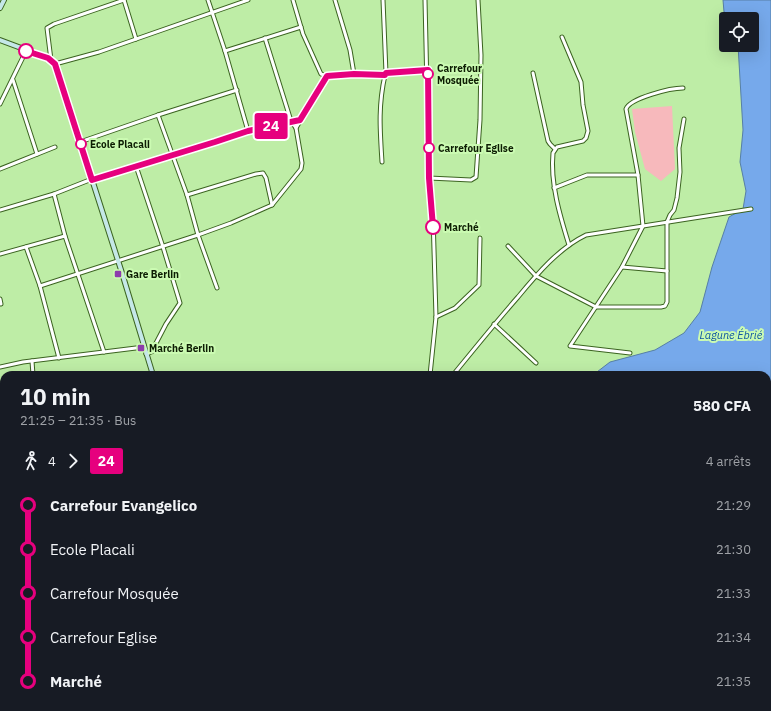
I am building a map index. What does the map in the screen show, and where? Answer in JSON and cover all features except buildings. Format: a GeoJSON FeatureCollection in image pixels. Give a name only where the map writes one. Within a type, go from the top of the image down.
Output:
{"type":"FeatureCollection","features":[{"type":"Feature","properties":{"kind":"street"},"geometry":{"type":"LineString","coordinates":[[0,8],[4,0]]}},
{"type":"Feature","properties":{"kind":"street"},"geometry":{"type":"LineString","coordinates":[[51,60],[47,28],[54,24],[124,0],[136,39]]}},
{"type":"Feature","properties":{"kind":"street"},"geometry":{"type":"LineString","coordinates":[[208,0],[213,11],[248,131]]}},
{"type":"Feature","properties":{"kind":"street"},"geometry":{"type":"LineString","coordinates":[[55,64],[99,52],[248,0]]}},
{"type":"Feature","properties":{"kind":"street"},"geometry":{"type":"LineString","coordinates":[[293,0],[301,27],[321,74],[327,76],[386,74],[428,70]]}},
{"type":"Feature","properties":{"kind":"street"},"geometry":{"type":"LineString","coordinates":[[335,0],[350,50],[354,74]]}},
{"type":"Feature","properties":{"kind":"street"},"geometry":{"type":"LineString","coordinates":[[382,162],[379,118],[380,98],[386,74],[384,0]]}},
{"type":"Feature","properties":{"kind":"street"},"geometry":{"type":"LineString","coordinates":[[425,0],[428,70],[429,178],[433,216],[436,317],[430,371]]}},
{"type":"Feature","properties":{"kind":"street"},"geometry":{"type":"LineString","coordinates":[[429,178],[471,180],[476,177],[480,120],[481,62],[478,0]]}},
{"type":"Feature","properties":{"kind":"street"},"geometry":{"type":"LineString","coordinates":[[225,51],[301,27]]}},
{"type":"Feature","properties":{"kind":"street"},"geometry":{"type":"LineString","coordinates":[[555,149],[582,141],[586,138],[588,131],[583,105],[581,82],[562,37]]}},
{"type":"Feature","properties":{"kind":"street"},"geometry":{"type":"LineString","coordinates":[[40,286],[198,235],[231,223],[272,205],[301,169],[302,163],[296,128],[291,121],[264,38]]}},
{"type":"Feature","properties":{"kind":"street"},"geometry":{"type":"LineString","coordinates":[[0,40],[51,60],[55,64],[152,371]]}},
{"type":"Feature","properties":{"kind":"street"},"geometry":{"type":"LineString","coordinates":[[0,104],[26,51]]}},
{"type":"Feature","properties":{"kind":"street"},"geometry":{"type":"LineString","coordinates":[[533,73],[548,140],[555,149]]}},
{"type":"Feature","properties":{"kind":"street"},"geometry":{"type":"LineString","coordinates":[[296,128],[327,76]]}},
{"type":"Feature","properties":{"kind":"street"},"geometry":{"type":"LineString","coordinates":[[13,80],[37,154]]}},
{"type":"Feature","properties":{"kind":"street"},"geometry":{"type":"LineString","coordinates":[[630,353],[570,346],[622,267],[644,226],[638,175],[626,109],[627,106],[633,102],[660,92],[670,89],[683,88]]}},
{"type":"Feature","properties":{"kind":"street"},"geometry":{"type":"LineString","coordinates":[[80,142],[237,90]]}},
{"type":"Feature","properties":{"kind":"street"},"geometry":{"type":"LineString","coordinates":[[158,115],[187,195],[198,235],[216,288]]}},
{"type":"Feature","properties":{"kind":"street"},"geometry":{"type":"LineString","coordinates":[[508,246],[536,276],[596,307],[665,306],[667,302],[667,222],[674,210],[677,198],[680,172],[679,148],[684,119]]}},
{"type":"Feature","properties":{"kind":"street"},"geometry":{"type":"LineString","coordinates":[[0,210],[248,131],[300,120]]}},
{"type":"Feature","properties":{"kind":"street"},"geometry":{"type":"LineString","coordinates":[[0,169],[55,147]]}},
{"type":"Feature","properties":{"kind":"street"},"geometry":{"type":"LineString","coordinates":[[555,149],[552,156],[554,188],[569,245]]}},
{"type":"Feature","properties":{"kind":"street"},"geometry":{"type":"LineString","coordinates":[[136,166],[180,303],[166,324],[154,347],[154,351],[146,354]]}},
{"type":"Feature","properties":{"kind":"street"},"geometry":{"type":"LineString","coordinates":[[187,195],[263,173],[266,178],[272,205]]}},
{"type":"Feature","properties":{"kind":"street"},"geometry":{"type":"LineString","coordinates":[[554,188],[587,175],[638,175]]}},
{"type":"Feature","properties":{"kind":"street"},"geometry":{"type":"LineString","coordinates":[[54,194],[65,236],[104,352]]}},
{"type":"Feature","properties":{"kind":"street"},"geometry":{"type":"LineString","coordinates":[[457,371],[494,324],[536,276],[569,245],[586,235],[751,209]]}},
{"type":"Feature","properties":{"kind":"street"},"geometry":{"type":"LineString","coordinates":[[0,254],[65,236]]}},
{"type":"Feature","properties":{"kind":"street"},"geometry":{"type":"LineString","coordinates":[[436,317],[455,308],[479,285],[480,238]]}},
{"type":"Feature","properties":{"kind":"street"},"geometry":{"type":"LineString","coordinates":[[26,247],[40,286],[59,358]]}},
{"type":"Feature","properties":{"kind":"street"},"geometry":{"type":"LineString","coordinates":[[622,267],[667,270]]}},
{"type":"Feature","properties":{"kind":"street"},"geometry":{"type":"LineString","coordinates":[[0,299],[2,304]]}},
{"type":"Feature","properties":{"kind":"street"},"geometry":{"type":"LineString","coordinates":[[494,324],[536,364]]}},
{"type":"Feature","properties":{"kind":"street"},"geometry":{"type":"LineString","coordinates":[[0,367],[23,362],[144,347]]}},
{"type":"Feature","properties":{"kind":"street"},"geometry":{"type":"LineString","coordinates":[[32,361],[33,371]]}},
{"type":"Feature","properties":{"kind":"shaded area"},"geometry":{"type":"Polygon","coordinates":[[[672,106],[675,169],[661,181],[645,169],[635,132],[632,109],[672,106]]]}},
{"type":"Feature","properties":{"kind":"water","name":"Lagune Ébrié"},"geometry":{"type":"Polygon","coordinates":[[[723,0],[771,0],[771,371],[598,371],[610,362],[655,350],[684,333],[700,312],[712,267],[729,217],[743,209],[746,191],[740,162],[743,130],[738,52],[759,52],[759,12],[724,12],[723,0]]]}},
{"type":"Feature","properties":{"kind":"bus line","name":"24"},"geometry":{"type":"LineString","coordinates":[[26,51],[48,58],[55,64],[92,180],[248,131],[300,120],[327,76],[354,74],[385,75],[386,73],[428,70],[429,178],[433,227]]}},
{"type":"Feature","properties":{"kind":"place","name":"Carrefour Mosquée"},"geometry":{"type":"Point","coordinates":[428,74]}},
{"type":"Feature","properties":{"kind":"place","name":"Ecole Placali"},"geometry":{"type":"Point","coordinates":[81,144]}},
{"type":"Feature","properties":{"kind":"place","name":"Carrefour Eglise"},"geometry":{"type":"Point","coordinates":[429,148]}},
{"type":"Feature","properties":{"kind":"place","name":"Marché"},"geometry":{"type":"Point","coordinates":[433,227]}},
{"type":"Feature","properties":{"kind":"place","name":"Gare Berlin"},"geometry":{"type":"Point","coordinates":[118,274]}},
{"type":"Feature","properties":{"kind":"place","name":"Marché Berlin"},"geometry":{"type":"Point","coordinates":[141,348]}}]}
